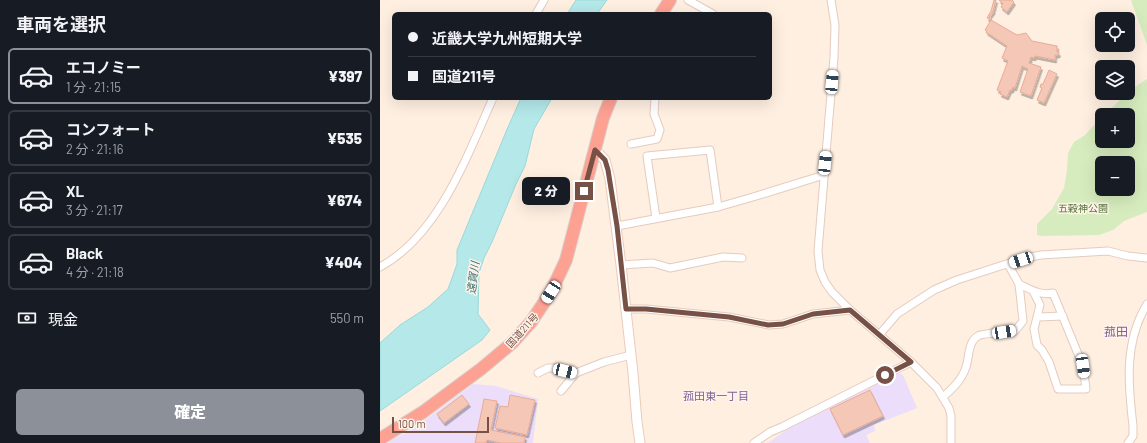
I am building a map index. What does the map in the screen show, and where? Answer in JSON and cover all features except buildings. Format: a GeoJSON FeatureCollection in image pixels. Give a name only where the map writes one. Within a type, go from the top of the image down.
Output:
{"type":"FeatureCollection","features":[{"type":"Feature","properties":{"kind":"highway"},"geometry":{"type":"LineString","coordinates":[[662,12],[670,0]]}},
{"type":"Feature","properties":{"kind":"highway","name":"国道211号"},"geometry":{"type":"LineString","coordinates":[[380,439],[423,412],[481,369],[512,343],[532,322],[551,292],[566,260],[603,118],[610,100]]}},
{"type":"Feature","properties":{"kind":"street"},"geometry":{"type":"LineString","coordinates":[[537,12],[544,0]]}},
{"type":"Feature","properties":{"kind":"street"},"geometry":{"type":"LineString","coordinates":[[688,0],[709,12]]}},
{"type":"Feature","properties":{"kind":"street"},"geometry":{"type":"LineString","coordinates":[[831,0],[835,25],[834,57],[818,251],[820,270],[825,282],[832,292],[850,310],[911,362],[930,380],[943,397],[951,416],[951,443]]}},
{"type":"Feature","properties":{"kind":"street"},"geometry":{"type":"LineString","coordinates":[[380,267],[390,262],[413,242],[437,210],[467,159],[492,100]]}},
{"type":"Feature","properties":{"kind":"street"},"geometry":{"type":"LineString","coordinates":[[631,144],[657,139],[660,130],[654,114],[655,100]]}},
{"type":"Feature","properties":{"kind":"street"},"geometry":{"type":"LineString","coordinates":[[595,150],[605,160],[608,170],[617,226],[640,443]]}},
{"type":"Feature","properties":{"kind":"street"},"geometry":{"type":"LineString","coordinates":[[656,218],[648,156],[710,150],[718,206]]}},
{"type":"Feature","properties":{"kind":"street"},"geometry":{"type":"LineString","coordinates":[[617,226],[753,198],[824,175]]}},
{"type":"Feature","properties":{"kind":"street"},"geometry":{"type":"LineString","coordinates":[[880,334],[897,314],[934,290],[957,280],[1025,258],[1041,255],[1108,251],[1128,256],[1147,258]]}},
{"type":"Feature","properties":{"kind":"street"},"geometry":{"type":"LineString","coordinates":[[621,265],[653,263],[670,268],[723,257],[742,258]]}},
{"type":"Feature","properties":{"kind":"street"},"geometry":{"type":"LineString","coordinates":[[943,397],[956,385],[962,376],[966,368],[973,340],[978,336],[1015,331],[1020,326],[1022,321],[1019,284],[1008,264]]}},
{"type":"Feature","properties":{"kind":"street"},"geometry":{"type":"LineString","coordinates":[[1019,284],[1040,294],[1053,292],[1083,366],[1086,389],[1058,389],[1049,362],[1042,350],[1037,345],[1034,329],[1040,305],[1033,291]]}},
{"type":"Feature","properties":{"kind":"street"},"geometry":{"type":"LineString","coordinates":[[1128,443],[1133,436],[1128,364],[1131,345],[1143,310],[1147,304]]}},
{"type":"Feature","properties":{"kind":"street"},"geometry":{"type":"LineString","coordinates":[[626,309],[646,309],[729,317],[768,325],[783,324],[813,314],[850,310]]}},
{"type":"Feature","properties":{"kind":"street"},"geometry":{"type":"LineString","coordinates":[[1038,317],[1063,316]]}},
{"type":"Feature","properties":{"kind":"street"},"geometry":{"type":"LineString","coordinates":[[561,391],[576,373],[604,362],[631,355]]}},
{"type":"Feature","properties":{"kind":"street"},"geometry":{"type":"LineString","coordinates":[[754,443],[770,432],[911,362]]}},
{"type":"Feature","properties":{"kind":"street"},"geometry":{"type":"LineString","coordinates":[[538,373],[540,371],[554,368],[576,373]]}},
{"type":"Feature","properties":{"kind":"shaded area"},"geometry":{"type":"Polygon","coordinates":[[[898,373],[903,375],[917,408],[874,425],[875,431],[866,435],[870,443],[768,443],[796,423],[898,373]]]}},
{"type":"Feature","properties":{"kind":"shaded area"},"geometry":{"type":"Polygon","coordinates":[[[473,384],[496,386],[538,399],[533,443],[388,443],[413,429],[473,384]]]}},
{"type":"Feature","properties":{"kind":"green space"},"geometry":{"type":"Polygon","coordinates":[[[1131,0],[1147,0],[1147,45],[1131,0]]]}},
{"type":"Feature","properties":{"kind":"green space","name":"五穀神公園"},"geometry":{"type":"Polygon","coordinates":[[[1147,79],[1147,212],[1124,221],[1113,230],[1099,235],[1037,235],[1037,224],[1052,209],[1064,188],[1068,153],[1074,142],[1085,135],[1095,124],[1095,148],[1135,148],[1135,108],[1112,108],[1120,100],[1135,100],[1135,87],[1147,79]]]}},
{"type":"Feature","properties":{"kind":"water"},"geometry":{"type":"Polygon","coordinates":[[[576,0],[607,0],[598,12],[568,12],[576,0]]]}},
{"type":"Feature","properties":{"kind":"water","name":"遠賀川"},"geometry":{"type":"Polygon","coordinates":[[[520,100],[551,100],[534,129],[525,166],[484,258],[479,273],[478,314],[490,330],[482,340],[380,411],[380,343],[400,325],[428,307],[448,289],[457,264],[457,250],[520,100]]]}},
{"type":"Feature","properties":{"kind":"district","name":"菰田"},"geometry":{"type":"Point","coordinates":[1116,332]}},
{"type":"Feature","properties":{"kind":"district","name":"菰田東一丁目"},"geometry":{"type":"Point","coordinates":[716,396]}},
{"type":"Feature","properties":{"kind":"route"},"geometry":{"type":"LineString","coordinates":[[584,191],[595,150],[605,160],[608,170],[617,226],[626,309],[646,309],[729,317],[768,325],[783,324],[813,314],[850,310],[911,362],[885,375]]}}]}
